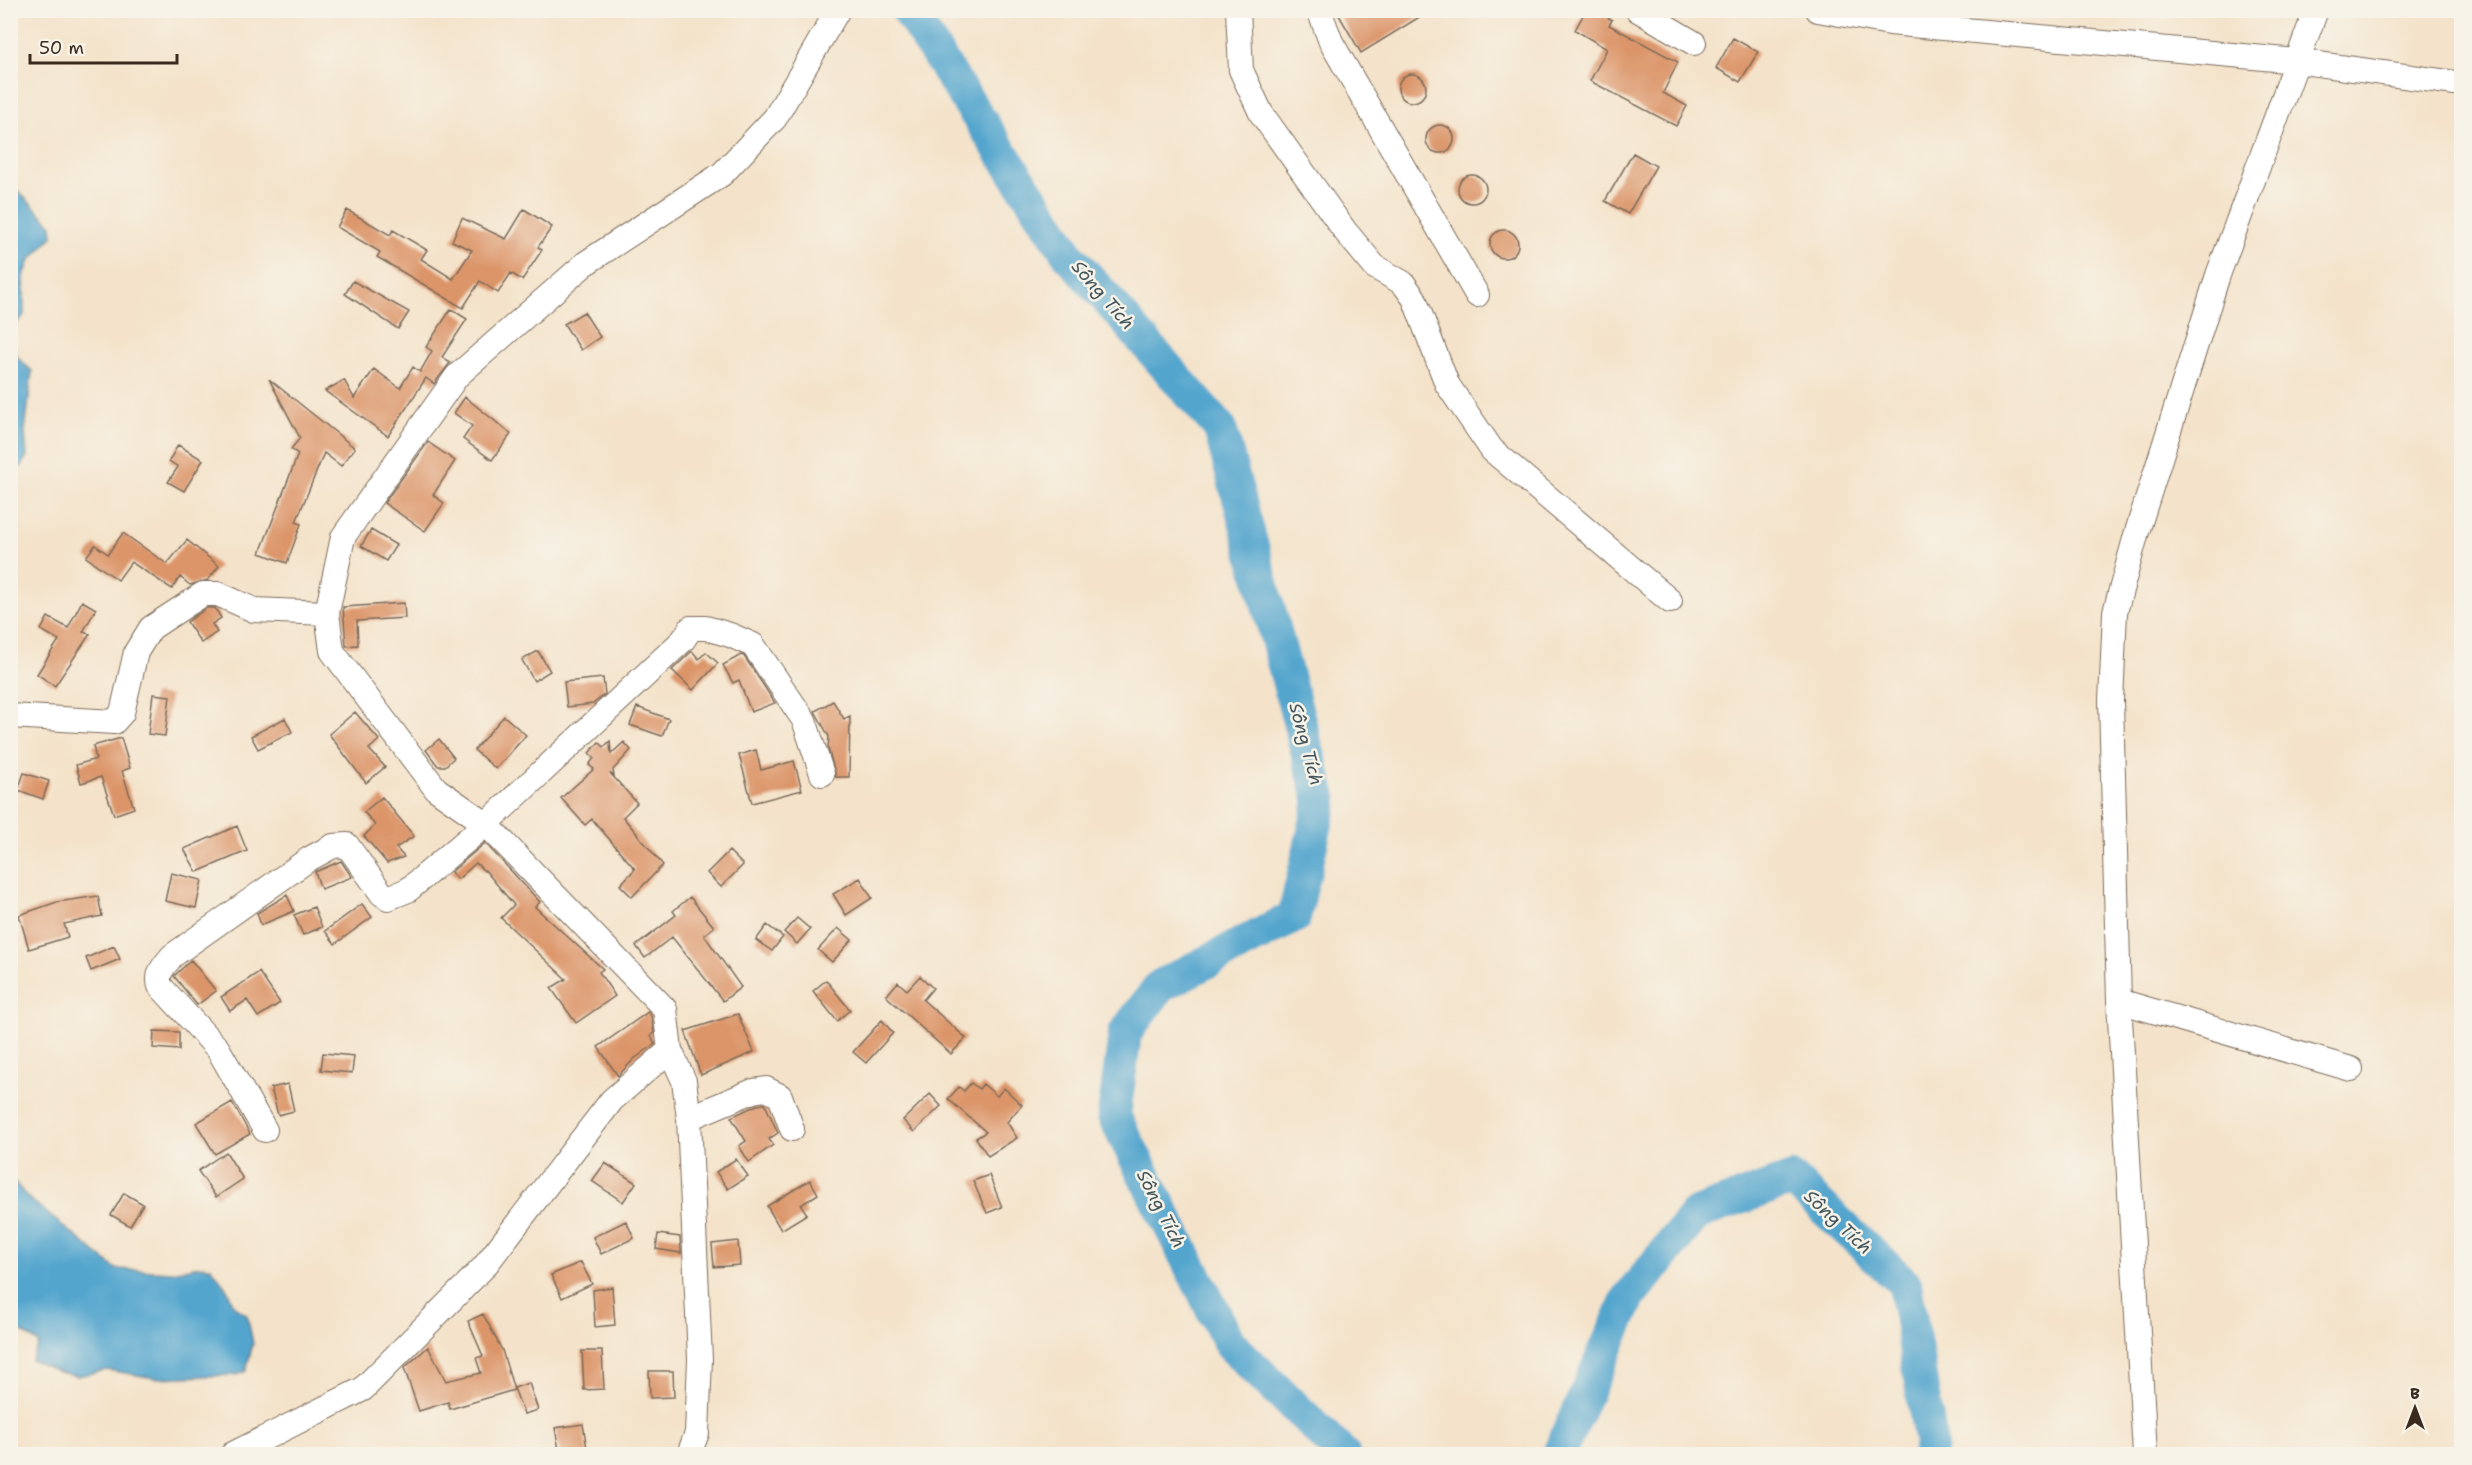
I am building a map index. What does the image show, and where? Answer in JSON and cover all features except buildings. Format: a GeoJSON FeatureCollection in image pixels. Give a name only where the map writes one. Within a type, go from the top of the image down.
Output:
{"type":"FeatureCollection","features":[{"type":"Feature","properties":{"kind":"street"},"geometry":{"type":"LineString","coordinates":[[689,1455],[697,1433],[700,1359],[689,1118],[684,1081],[670,1050],[665,1009],[486,824],[436,789],[332,651],[327,613],[343,537],[457,376],[586,263],[722,174],[775,118],[838,10]]}},
{"type":"Feature","properties":{"kind":"street"},"geometry":{"type":"LineString","coordinates":[[1238,10],[1241,70],[1261,113],[1360,249],[1375,267],[1402,283],[1414,298],[1447,384],[1492,450],[1670,601]]}},
{"type":"Feature","properties":{"kind":"street"},"geometry":{"type":"LineString","coordinates":[[1319,10],[1319,16],[1331,42],[1478,295]]}},
{"type":"Feature","properties":{"kind":"street"},"geometry":{"type":"LineString","coordinates":[[1638,10],[1694,44]]}},
{"type":"Feature","properties":{"kind":"street"},"geometry":{"type":"LineString","coordinates":[[1818,10],[1890,23],[2296,61],[2462,84]]}},
{"type":"Feature","properties":{"kind":"street"},"geometry":{"type":"LineString","coordinates":[[2145,1455],[2119,1000],[2111,701],[2115,612],[2136,535],[2218,275],[2316,10]]}},
{"type":"Feature","properties":{"kind":"street"},"geometry":{"type":"LineString","coordinates":[[10,716],[114,722],[122,713],[136,652],[152,628],[203,594],[219,594],[254,610],[327,613]]}},
{"type":"Feature","properties":{"kind":"street"},"geometry":{"type":"LineString","coordinates":[[265,1130],[218,1049],[160,986],[158,979],[161,970],[181,949],[309,859],[333,846],[347,845],[382,894],[388,898],[397,897],[486,824],[683,640],[691,628],[706,628],[753,645],[804,720],[822,774]]}},
{"type":"Feature","properties":{"kind":"street"},"geometry":{"type":"LineString","coordinates":[[2119,1000],[2351,1069]]}},
{"type":"Feature","properties":{"kind":"street"},"geometry":{"type":"LineString","coordinates":[[233,1455],[363,1389],[484,1267],[612,1100],[670,1050]]}},
{"type":"Feature","properties":{"kind":"street"},"geometry":{"type":"LineString","coordinates":[[689,1118],[753,1091],[766,1089],[780,1096],[792,1129]]}},
{"type":"Feature","properties":{"kind":"water"},"geometry":{"type":"Polygon","coordinates":[[[11,184],[52,225],[53,236],[30,260],[24,276],[24,315],[11,330],[11,184]]]}},
{"type":"Feature","properties":{"kind":"water"},"geometry":{"type":"Polygon","coordinates":[[[11,336],[18,358],[32,371],[25,432],[27,456],[21,467],[11,470],[11,336]]]}},
{"type":"Feature","properties":{"kind":"water"},"geometry":{"type":"Polygon","coordinates":[[[10,1176],[26,1196],[116,1269],[173,1272],[198,1266],[211,1267],[227,1289],[234,1306],[247,1315],[253,1343],[246,1371],[237,1375],[155,1378],[107,1370],[77,1376],[59,1372],[31,1360],[39,1343],[11,1325],[10,1176]]]}},
{"type":"Feature","properties":{"kind":"waterway","name":"Sông Tích"},"geometry":{"type":"LineString","coordinates":[[908,10],[1070,257],[1220,428],[1321,802],[1294,917],[1160,986],[1125,1033],[1114,1116],[1230,1344],[1343,1454]]}},
{"type":"Feature","properties":{"kind":"waterway","name":"Sông Tích"},"geometry":{"type":"LineString","coordinates":[[1559,1454],[1629,1297],[1696,1214],[1792,1179],[1905,1284],[1931,1445],[1929,1454]]}}]}
